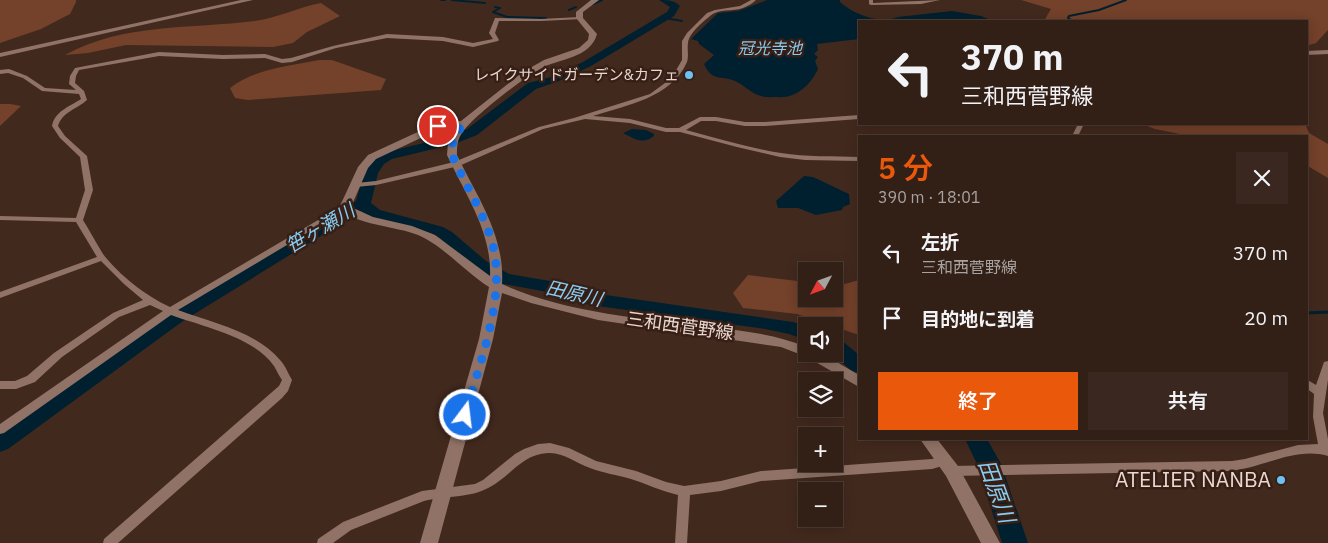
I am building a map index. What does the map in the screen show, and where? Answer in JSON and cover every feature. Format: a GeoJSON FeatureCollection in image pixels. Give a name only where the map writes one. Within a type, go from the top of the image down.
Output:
{"type":"FeatureCollection","features":[{"type":"Feature","properties":{"kind":"main road"},"geometry":{"type":"LineString","coordinates":[[0,55],[250,0]]}},
{"type":"Feature","properties":{"kind":"main road"},"geometry":{"type":"LineString","coordinates":[[429,543],[486,339],[495,292],[496,261],[488,230],[452,155],[453,140],[464,124],[533,70],[579,51],[587,45],[592,40],[593,34],[580,18],[579,12],[596,0]]}},
{"type":"Feature","properties":{"kind":"main road"},"geometry":{"type":"LineString","coordinates":[[349,210],[363,167],[372,157],[438,126],[464,124]]}},
{"type":"Feature","properties":{"kind":"main road","name":"三和西菅野線"},"geometry":{"type":"LineString","coordinates":[[349,210],[368,219],[414,230],[431,237],[478,274],[503,289],[530,298],[574,311],[758,338],[784,343],[798,349]]}},
{"type":"Feature","properties":{"kind":"main road"},"geometry":{"type":"LineString","coordinates":[[825,362],[858,381]]}},
{"type":"Feature","properties":{"kind":"main road"},"geometry":{"type":"LineString","coordinates":[[929,440],[949,466],[991,543]]}},
{"type":"Feature","properties":{"kind":"street"},"geometry":{"type":"LineString","coordinates":[[358,185],[376,183],[456,164],[541,128],[584,117],[652,95],[660,90],[677,73],[685,60],[685,41],[689,34],[709,14],[715,11],[742,7],[754,0]]}},
{"type":"Feature","properties":{"kind":"street"},"geometry":{"type":"LineString","coordinates":[[871,0],[871,4],[921,3],[938,0]]}},
{"type":"Feature","properties":{"kind":"street"},"geometry":{"type":"LineString","coordinates":[[108,543],[278,395],[284,388],[287,380],[284,372],[275,360],[241,336],[172,312],[150,301],[102,258],[80,220],[89,190],[84,173],[83,156],[62,137],[54,126],[55,120],[62,113],[84,100],[82,92],[72,84],[73,76],[77,69],[144,55],[170,54],[223,57],[265,56],[287,61],[303,58],[335,47],[392,35],[443,39],[478,45],[496,40],[492,33],[497,18],[540,20],[580,18]]}},
{"type":"Feature","properties":{"kind":"street"},"geometry":{"type":"LineString","coordinates":[[1308,53],[1328,52]]}},
{"type":"Feature","properties":{"kind":"street"},"geometry":{"type":"LineString","coordinates":[[0,72],[8,71],[13,75],[26,76],[38,88],[44,90],[82,92]]}},
{"type":"Feature","properties":{"kind":"street"},"geometry":{"type":"LineString","coordinates":[[680,130],[700,118],[745,124],[764,124],[858,116]]}},
{"type":"Feature","properties":{"kind":"street"},"geometry":{"type":"LineString","coordinates":[[584,117],[630,122],[666,130],[680,130],[739,146],[805,158],[858,159]]}},
{"type":"Feature","properties":{"kind":"street"},"geometry":{"type":"LineString","coordinates":[[0,430],[172,312],[349,210]]}},
{"type":"Feature","properties":{"kind":"street"},"geometry":{"type":"LineString","coordinates":[[0,218],[80,220]]}},
{"type":"Feature","properties":{"kind":"street"},"geometry":{"type":"LineString","coordinates":[[0,295],[102,258]]}},
{"type":"Feature","properties":{"kind":"street"},"geometry":{"type":"LineString","coordinates":[[0,384],[16,385],[31,379],[58,355],[116,315],[150,301]]}},
{"type":"Feature","properties":{"kind":"street"},"geometry":{"type":"LineString","coordinates":[[323,543],[347,526],[422,496],[434,492],[459,492],[478,488],[527,452],[550,448],[570,453],[587,462],[673,490],[721,486],[761,476],[932,464],[985,471],[1218,466],[1243,464],[1305,448],[1326,450],[1318,414],[1320,392],[1328,365]]}},
{"type":"Feature","properties":{"kind":"street"},"geometry":{"type":"LineString","coordinates":[[1308,384],[1320,392]]}},
{"type":"Feature","properties":{"kind":"street"},"geometry":{"type":"LineString","coordinates":[[681,543],[684,490]]}},
{"type":"Feature","properties":{"kind":"shaded area"},"geometry":{"type":"Polygon","coordinates":[[[0,0],[76,0],[76,2],[70,14],[41,29],[0,43],[0,0]]]}},
{"type":"Feature","properties":{"kind":"shaded area"},"geometry":{"type":"Polygon","coordinates":[[[1021,0],[1328,0],[1328,30],[1316,43],[1308,45],[1308,20],[1045,20],[1051,9],[1021,0]]]}},
{"type":"Feature","properties":{"kind":"shaded area"},"geometry":{"type":"Polygon","coordinates":[[[321,3],[340,16],[307,32],[293,43],[273,47],[126,45],[88,53],[65,55],[110,37],[134,32],[255,21],[321,3]]]}},
{"type":"Feature","properties":{"kind":"shaded area"},"geometry":{"type":"Polygon","coordinates":[[[319,60],[332,60],[386,79],[381,90],[248,100],[235,98],[230,88],[261,72],[319,60]]]}},
{"type":"Feature","properties":{"kind":"shaded area"},"geometry":{"type":"Polygon","coordinates":[[[0,104],[21,106],[0,126],[0,104]]]}},
{"type":"Feature","properties":{"kind":"shaded area"},"geometry":{"type":"Polygon","coordinates":[[[1145,125],[1305,125],[1309,133],[1328,144],[1328,178],[1308,166],[1308,135],[1180,134],[1145,125]]]}},
{"type":"Feature","properties":{"kind":"shaded area"},"geometry":{"type":"Polygon","coordinates":[[[748,275],[798,281],[798,308],[842,308],[843,284],[858,280],[858,335],[843,330],[843,317],[806,317],[797,314],[743,308],[733,293],[748,275]]]}},
{"type":"Feature","properties":{"kind":"water","name":"冠光寺池"},"geometry":{"type":"Polygon","coordinates":[[[767,0],[840,0],[852,11],[867,17],[883,20],[858,20],[858,39],[817,44],[818,50],[814,54],[818,57],[815,61],[818,69],[811,81],[796,94],[784,97],[765,97],[755,94],[735,81],[717,77],[710,73],[704,64],[714,55],[699,44],[698,41],[691,39],[718,13],[738,11],[767,0]]]}},
{"type":"Feature","properties":{"kind":"water","name":"冠光寺池"},"geometry":{"type":"Polygon","coordinates":[[[952,11],[981,16],[991,20],[883,20],[952,11]]]}},
{"type":"Feature","properties":{"kind":"water"},"geometry":{"type":"Polygon","coordinates":[[[632,129],[646,130],[654,134],[654,136],[643,141],[623,133],[632,129]]]}},
{"type":"Feature","properties":{"kind":"water"},"geometry":{"type":"Polygon","coordinates":[[[804,176],[813,177],[849,194],[850,204],[843,207],[842,210],[816,215],[798,208],[778,208],[776,201],[804,176]]]}},
{"type":"Feature","properties":{"kind":"waterway"},"geometry":{"type":"LineString","coordinates":[[452,0],[485,3]]}},
{"type":"Feature","properties":{"kind":"waterway"},"geometry":{"type":"LineString","coordinates":[[593,4],[602,0]]}},
{"type":"Feature","properties":{"kind":"waterway","name":"笹ヶ瀬川"},"geometry":{"type":"LineString","coordinates":[[363,203],[371,173],[379,161],[402,151],[449,141],[472,132],[532,86],[555,79],[587,64],[671,14],[675,6],[664,0]]}},
{"type":"Feature","properties":{"kind":"waterway"},"geometry":{"type":"LineString","coordinates":[[1071,20],[1068,18],[1069,16],[1099,10],[1126,0]]}},
{"type":"Feature","properties":{"kind":"waterway"},"geometry":{"type":"LineString","coordinates":[[495,7],[500,8],[493,12],[507,17],[546,18]]}},
{"type":"Feature","properties":{"kind":"waterway"},"geometry":{"type":"LineString","coordinates":[[569,10],[576,7]]}},
{"type":"Feature","properties":{"kind":"waterway"},"geometry":{"type":"LineString","coordinates":[[665,18],[682,21]]}},
{"type":"Feature","properties":{"kind":"waterway","name":"笹ヶ瀬川"},"geometry":{"type":"LineString","coordinates":[[0,443],[176,317],[363,203]]}},
{"type":"Feature","properties":{"kind":"waterway","name":"田原川"},"geometry":{"type":"LineString","coordinates":[[363,203],[365,207],[374,213],[437,230],[446,235],[480,265],[504,279],[556,288],[590,299],[765,323],[798,330]]}},
{"type":"Feature","properties":{"kind":"waterway"},"geometry":{"type":"LineString","coordinates":[[1308,313],[1328,312]]}},
{"type":"Feature","properties":{"kind":"waterway","name":"田原川"},"geometry":{"type":"LineString","coordinates":[[843,353],[858,365]]}},
{"type":"Feature","properties":{"kind":"waterway","name":"田原川"},"geometry":{"type":"LineString","coordinates":[[977,440],[989,464],[1015,543]]}},
{"type":"Feature","properties":{"kind":"place","name":"レイクサイドガーデン&カフェ"},"geometry":{"type":"Point","coordinates":[689,75]}},
{"type":"Feature","properties":{"kind":"place","name":"ATELIER NANBA"},"geometry":{"type":"Point","coordinates":[1281,480]}},
{"type":"Feature","properties":{"kind":"route"},"geometry":{"type":"LineString","coordinates":[[438,126],[464,124],[455,134],[451,145],[452,155],[488,230],[496,261],[492,314],[465,415]]}}]}
